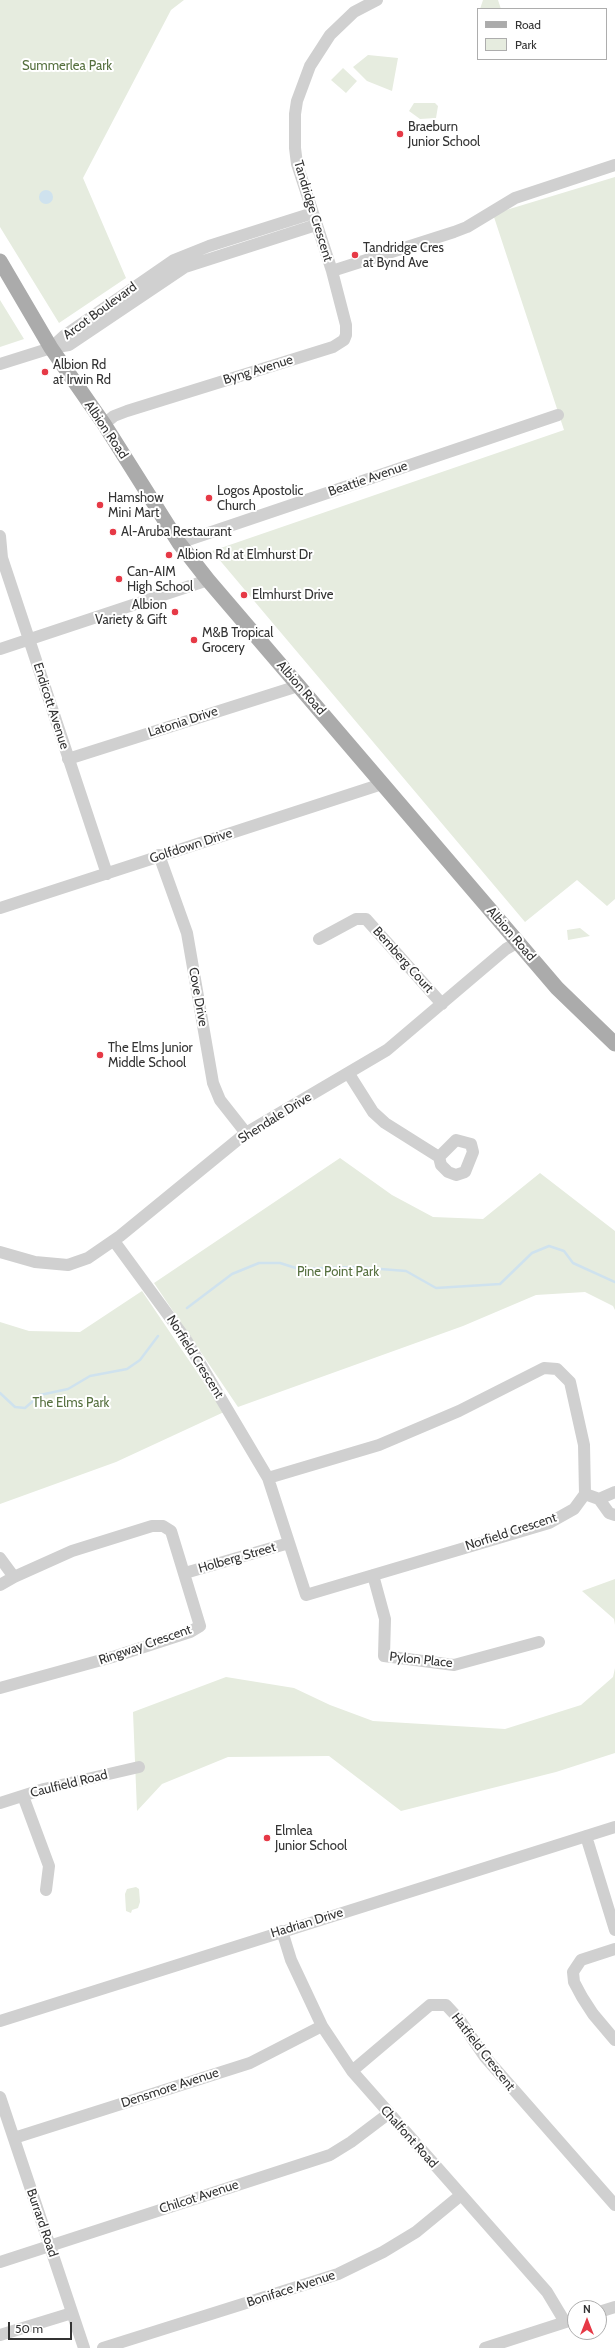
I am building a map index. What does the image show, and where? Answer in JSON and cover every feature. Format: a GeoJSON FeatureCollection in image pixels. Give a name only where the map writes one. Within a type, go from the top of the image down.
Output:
{"type":"FeatureCollection","features":[{"type":"Feature","properties":{"kind":"main road","name":"Albion Road"},"geometry":{"type":"LineString","coordinates":[[0,261],[51,348],[104,424],[179,543],[208,580],[557,988],[615,1044]]}},
{"type":"Feature","properties":{"kind":"street","name":"Tandridge Crescent"},"geometry":{"type":"LineString","coordinates":[[377,0],[354,12],[330,35],[310,66],[297,101],[295,114],[296,159],[332,271],[454,232],[467,227],[515,198],[615,165]]}},
{"type":"Feature","properties":{"kind":"street","name":"Arcot Boulevard"},"geometry":{"type":"LineString","coordinates":[[0,364],[51,348],[69,345],[185,267],[315,219]]}},
{"type":"Feature","properties":{"kind":"street","name":"Byng Avenue"},"geometry":{"type":"LineString","coordinates":[[104,424],[114,416],[127,411],[333,347],[344,340],[346,335],[346,325],[332,271]]}},
{"type":"Feature","properties":{"kind":"street","name":"Beattie Avenue"},"geometry":{"type":"LineString","coordinates":[[179,543],[558,415]]}},
{"type":"Feature","properties":{"kind":"street","name":"Endicott Avenue"},"geometry":{"type":"LineString","coordinates":[[0,536],[2,558],[107,874]]}},
{"type":"Feature","properties":{"kind":"street"},"geometry":{"type":"LineString","coordinates":[[0,649],[208,580]]}},
{"type":"Feature","properties":{"kind":"street","name":"Latonia Drive"},"geometry":{"type":"LineString","coordinates":[[68,759],[298,686]]}},
{"type":"Feature","properties":{"kind":"street","name":"Golfdown Drive"},"geometry":{"type":"LineString","coordinates":[[0,908],[107,874],[159,855],[382,784]]}},
{"type":"Feature","properties":{"kind":"street","name":"Cove Drive"},"geometry":{"type":"LineString","coordinates":[[159,855],[187,933],[213,1084],[220,1100],[246,1134]]}},
{"type":"Feature","properties":{"kind":"street","name":"Bemberg Court"},"geometry":{"type":"LineString","coordinates":[[318,939],[356,919],[366,919],[442,1004]]}},
{"type":"Feature","properties":{"kind":"street","name":"Shendale Drive"},"geometry":{"type":"LineString","coordinates":[[0,1252],[35,1262],[68,1265],[88,1258],[114,1241],[246,1134],[387,1050],[506,949],[518,942]]}},
{"type":"Feature","properties":{"kind":"street"},"geometry":{"type":"LineString","coordinates":[[349,1074],[373,1112],[385,1123],[439,1157]]}},
{"type":"Feature","properties":{"kind":"street","name":"Norfield Crescent"},"geometry":{"type":"LineString","coordinates":[[114,1241],[185,1338],[268,1478],[306,1594],[549,1523],[574,1509],[585,1494]]}},
{"type":"Feature","properties":{"kind":"street"},"geometry":{"type":"LineString","coordinates":[[268,1478],[379,1445],[459,1411],[544,1368],[557,1369],[570,1382],[584,1445],[585,1494],[599,1499],[609,1513],[615,1515]]}},
{"type":"Feature","properties":{"kind":"street"},"geometry":{"type":"LineString","coordinates":[[599,1499],[615,1492]]}},
{"type":"Feature","properties":{"kind":"street","name":"Ringway Crescent"},"geometry":{"type":"LineString","coordinates":[[0,1585],[14,1577],[72,1551],[152,1526],[163,1526],[171,1531],[200,1626],[190,1632],[116,1656],[0,1688]]}},
{"type":"Feature","properties":{"kind":"street","name":"Holberg Street"},"geometry":{"type":"LineString","coordinates":[[184,1572],[290,1543]]}},
{"type":"Feature","properties":{"kind":"street"},"geometry":{"type":"LineString","coordinates":[[0,1558],[14,1577]]}},
{"type":"Feature","properties":{"kind":"street","name":"Pylon Place"},"geometry":{"type":"LineString","coordinates":[[373,1575],[385,1619],[384,1656],[454,1665],[539,1642]]}},
{"type":"Feature","properties":{"kind":"street","name":"Caulfield Road"},"geometry":{"type":"LineString","coordinates":[[0,1803],[140,1767]]}},
{"type":"Feature","properties":{"kind":"street"},"geometry":{"type":"LineString","coordinates":[[23,1796],[48,1866],[46,1890]]}},
{"type":"Feature","properties":{"kind":"street","name":"Hadrian Drive"},"geometry":{"type":"LineString","coordinates":[[0,2021],[615,1827]]}},
{"type":"Feature","properties":{"kind":"street"},"geometry":{"type":"LineString","coordinates":[[586,1836],[615,1930]]}},
{"type":"Feature","properties":{"kind":"street","name":"Chalfont Road"},"geometry":{"type":"LineString","coordinates":[[282,1931],[291,1960],[322,2026],[352,2071],[388,2114],[547,2292],[567,2317]]}},
{"type":"Feature","properties":{"kind":"street"},"geometry":{"type":"LineString","coordinates":[[615,1950],[581,1960],[575,1966],[573,1977],[582,1997],[593,2014],[615,2040]]}},
{"type":"Feature","properties":{"kind":"street","name":"Hatfield Crescent"},"geometry":{"type":"LineString","coordinates":[[352,2071],[430,2005],[446,2005],[459,2018],[485,2057],[615,2205]]}},
{"type":"Feature","properties":{"kind":"street","name":"Densmore Avenue"},"geometry":{"type":"LineString","coordinates":[[14,2138],[250,2063],[322,2026]]}},
{"type":"Feature","properties":{"kind":"street","name":"Burrard Road"},"geometry":{"type":"LineString","coordinates":[[0,2097],[84,2348]]}},
{"type":"Feature","properties":{"kind":"street","name":"Chilcot Avenue"},"geometry":{"type":"LineString","coordinates":[[0,2262],[330,2155],[352,2142],[388,2114]]}},
{"type":"Feature","properties":{"kind":"street","name":"Boniface Avenue"},"geometry":{"type":"LineString","coordinates":[[103,2348],[338,2274],[383,2252],[416,2232],[461,2196]]}},
{"type":"Feature","properties":{"kind":"street"},"geometry":{"type":"LineString","coordinates":[[0,2335],[72,2313]]}},
{"type":"Feature","properties":{"kind":"street"},"geometry":{"type":"LineString","coordinates":[[485,2348],[567,2322]]}},
{"type":"Feature","properties":{"kind":"green space","name":"Summerlea Park"},"geometry":{"type":"Polygon","coordinates":[[[0,0],[184,0],[171,10],[83,178],[126,278],[59,323],[0,227],[0,0]]]}},
{"type":"Feature","properties":{"kind":"green space"},"geometry":{"type":"Polygon","coordinates":[[[483,0],[498,0],[501,8],[480,8],[483,0]]]}},
{"type":"Feature","properties":{"kind":"green space"},"geometry":{"type":"Polygon","coordinates":[[[368,55],[398,58],[392,91],[367,81],[353,67],[368,55]]]}},
{"type":"Feature","properties":{"kind":"green space"},"geometry":{"type":"Polygon","coordinates":[[[343,68],[357,81],[346,93],[331,80],[343,68]]]}},
{"type":"Feature","properties":{"kind":"green space"},"geometry":{"type":"Polygon","coordinates":[[[414,103],[435,103],[438,106],[436,118],[420,119],[409,111],[414,103]]]}},
{"type":"Feature","properties":{"kind":"green space"},"geometry":{"type":"Polygon","coordinates":[[[615,177],[615,899],[607,906],[577,880],[525,922],[212,551],[564,430],[493,214],[615,177]]]}},
{"type":"Feature","properties":{"kind":"green space"},"geometry":{"type":"Polygon","coordinates":[[[0,300],[24,339],[0,347],[0,300]]]}},
{"type":"Feature","properties":{"kind":"green space"},"geometry":{"type":"Polygon","coordinates":[[[580,928],[590,936],[568,940],[567,930],[580,928]]]}},
{"type":"Feature","properties":{"kind":"green space","name":"Pine Point Park"},"geometry":{"type":"Polygon","coordinates":[[[340,1158],[392,1195],[433,1217],[483,1219],[540,1173],[615,1231],[615,1310],[613,1306],[585,1292],[536,1295],[463,1326],[238,1407],[154,1283],[340,1158]]]}},
{"type":"Feature","properties":{"kind":"green space","name":"The Elms Park"},"geometry":{"type":"Polygon","coordinates":[[[142,1291],[224,1412],[116,1462],[0,1504],[0,1322],[29,1331],[80,1332],[142,1291]]]}},
{"type":"Feature","properties":{"kind":"green space"},"geometry":{"type":"Polygon","coordinates":[[[615,1579],[615,1625],[614,1619],[582,1591],[615,1579]]]}},
{"type":"Feature","properties":{"kind":"green space"},"geometry":{"type":"Polygon","coordinates":[[[615,1668],[615,1753],[556,1772],[401,1811],[329,1756],[228,1757],[162,1784],[137,1811],[133,1712],[226,1677],[294,1688],[330,1705],[373,1721],[505,1729],[581,1705],[613,1677],[615,1668]]]}},
{"type":"Feature","properties":{"kind":"green space"},"geometry":{"type":"Polygon","coordinates":[[[136,1887],[139,1889],[140,1902],[138,1908],[132,1910],[131,1913],[126,1911],[125,1894],[127,1889],[136,1887]]]}},
{"type":"Feature","properties":{"kind":"water"},"geometry":{"type":"Polygon","coordinates":[[[43,190],[49,190],[53,194],[53,200],[49,204],[43,204],[39,200],[39,194],[43,190]]]}},
{"type":"Feature","properties":{"kind":"waterway"},"geometry":{"type":"LineString","coordinates":[[187,1308],[232,1274],[259,1263],[280,1263],[299,1269],[355,1267],[406,1271],[436,1288],[500,1284],[532,1253],[549,1246],[564,1251],[573,1263],[615,1282]]}},
{"type":"Feature","properties":{"kind":"waterway"},"geometry":{"type":"LineString","coordinates":[[0,1393],[15,1407],[25,1408],[40,1395],[68,1389],[90,1376],[127,1369],[140,1360],[158,1336]]}},
{"type":"Feature","properties":{"kind":"place","name":"Braeburn Junior School"},"geometry":{"type":"Point","coordinates":[400,134]}},
{"type":"Feature","properties":{"kind":"place","name":"Tandridge Cres at Bynd Ave"},"geometry":{"type":"Point","coordinates":[355,255]}},
{"type":"Feature","properties":{"kind":"place","name":"Albion Rd at Irwin Rd"},"geometry":{"type":"Point","coordinates":[45,372]}},
{"type":"Feature","properties":{"kind":"place","name":"Logos Apostolic Church"},"geometry":{"type":"Point","coordinates":[209,498]}},
{"type":"Feature","properties":{"kind":"place","name":"Hamshow Mini Mart"},"geometry":{"type":"Point","coordinates":[100,505]}},
{"type":"Feature","properties":{"kind":"place","name":"Al-Aruba Restaurant"},"geometry":{"type":"Point","coordinates":[113,532]}},
{"type":"Feature","properties":{"kind":"place","name":"Albion Rd at Elmhurst Dr"},"geometry":{"type":"Point","coordinates":[169,555]}},
{"type":"Feature","properties":{"kind":"place","name":"Can-AIM High School"},"geometry":{"type":"Point","coordinates":[119,579]}},
{"type":"Feature","properties":{"kind":"place","name":"Elmhurst Drive"},"geometry":{"type":"Point","coordinates":[244,595]}},
{"type":"Feature","properties":{"kind":"place","name":"Albion Variety & Gift"},"geometry":{"type":"Point","coordinates":[175,612]}},
{"type":"Feature","properties":{"kind":"place","name":"M&B Tropical Grocery"},"geometry":{"type":"Point","coordinates":[194,640]}},
{"type":"Feature","properties":{"kind":"place","name":"The Elms Junior Middle School"},"geometry":{"type":"Point","coordinates":[100,1055]}},
{"type":"Feature","properties":{"kind":"place","name":"Elmlea Junior School"},"geometry":{"type":"Point","coordinates":[267,1838]}}]}
